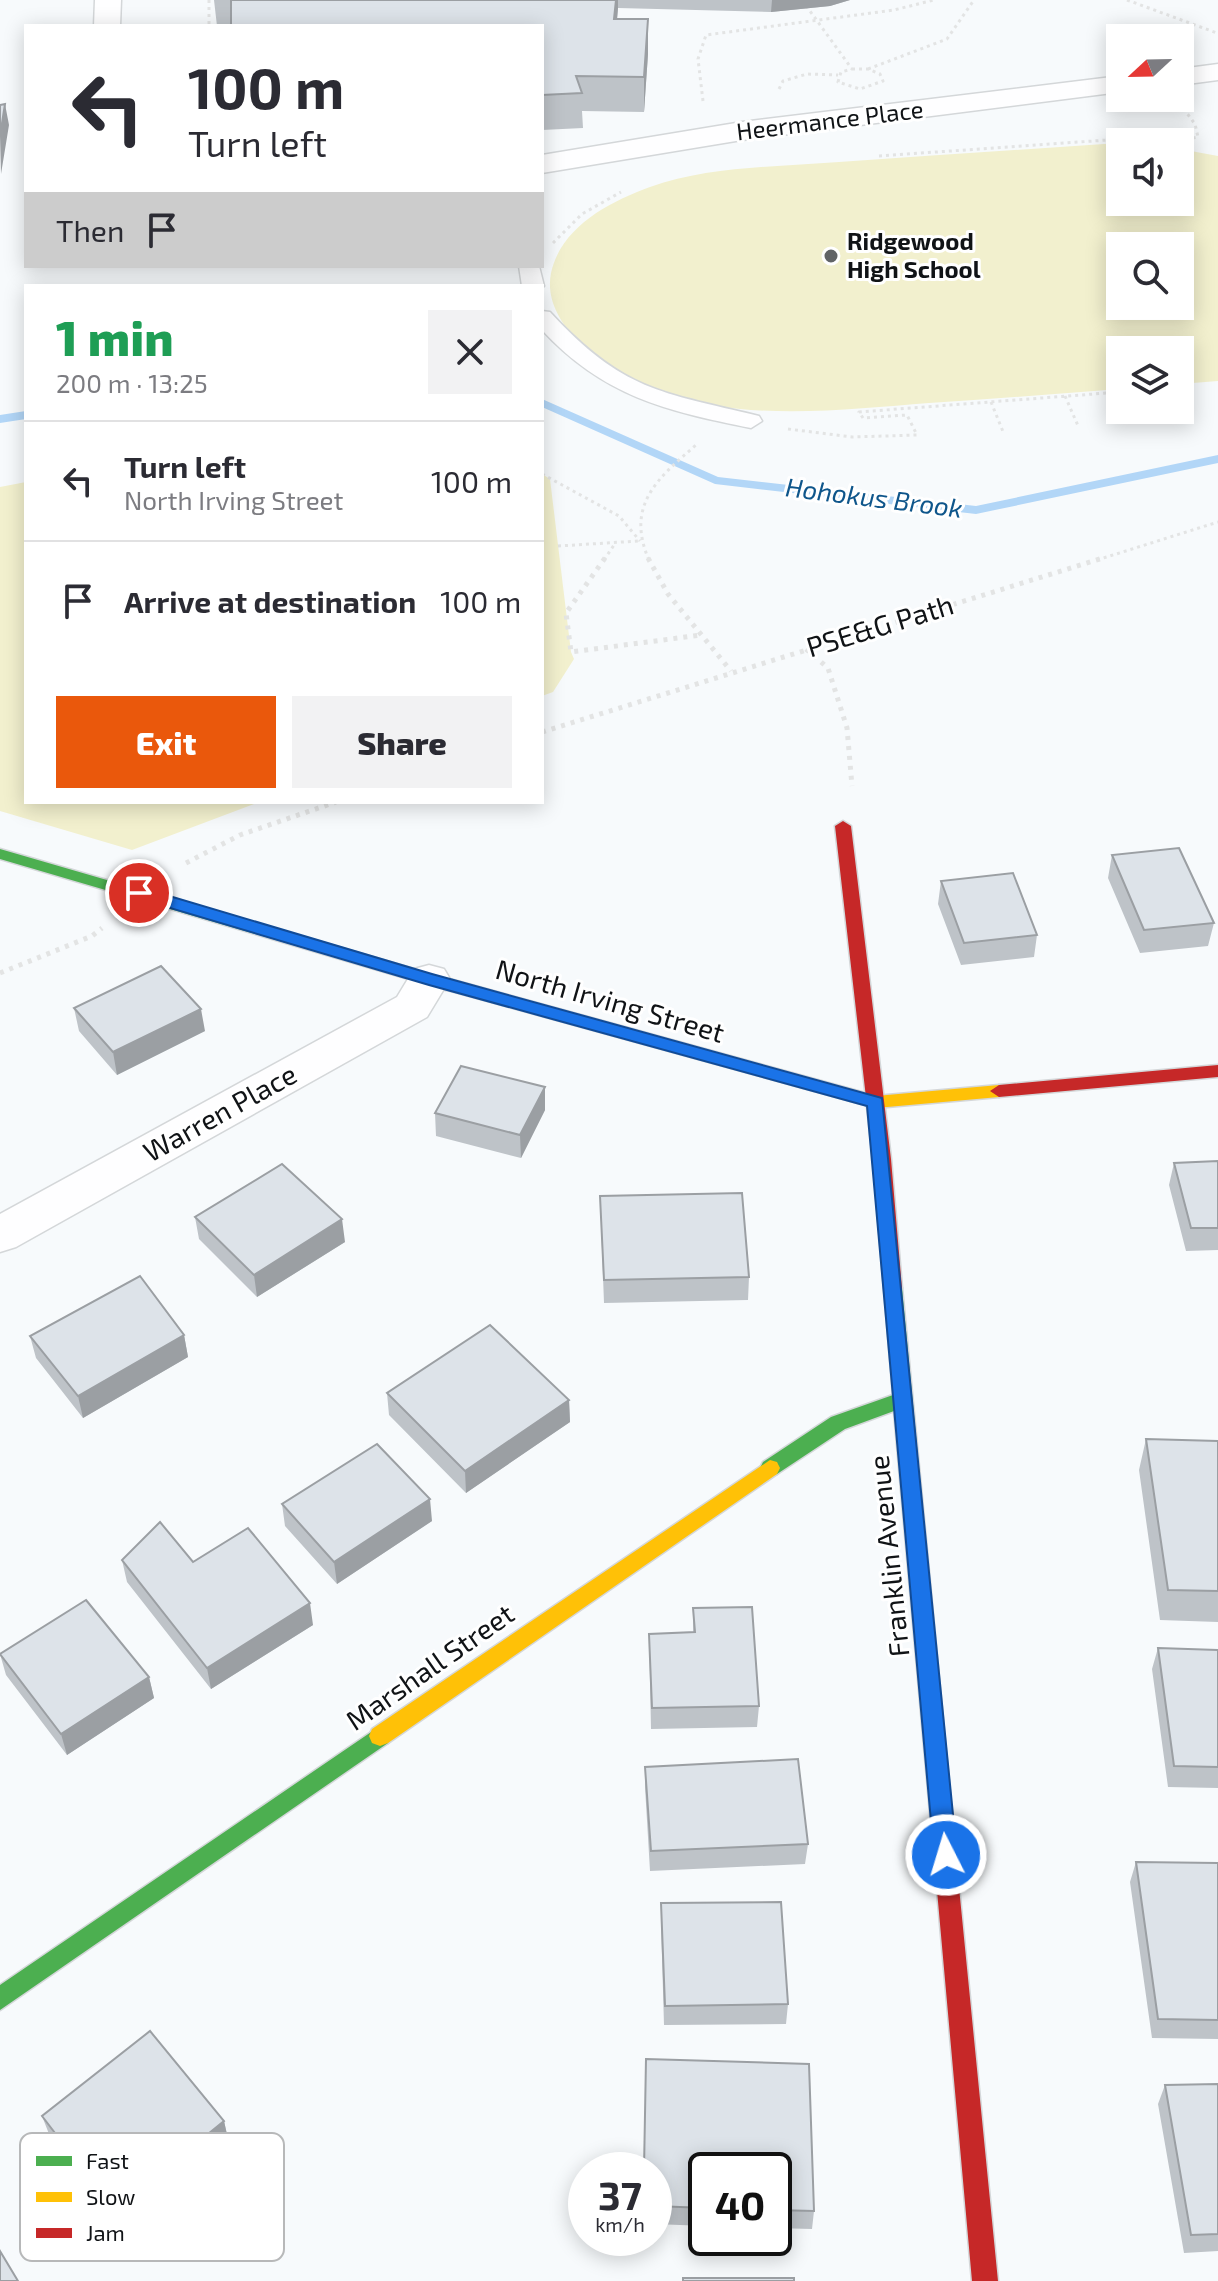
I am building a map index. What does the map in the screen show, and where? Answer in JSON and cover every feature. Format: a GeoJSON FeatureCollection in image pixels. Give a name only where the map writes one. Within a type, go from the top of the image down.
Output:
{"type":"FeatureCollection","features":[{"type":"Feature","properties":{"kind":"street"},"geometry":{"type":"LineString","coordinates":[[107,24],[108,0]]}},
{"type":"Feature","properties":{"kind":"street"},"geometry":{"type":"LineString","coordinates":[[1194,75],[1218,72]]}},
{"type":"Feature","properties":{"kind":"street","name":"Heermance Place"},"geometry":{"type":"LineString","coordinates":[[544,164],[742,131],[1106,86]]}},
{"type":"Feature","properties":{"kind":"street","name":"Franklin Avenue"},"geometry":{"type":"LineString","coordinates":[[843,826],[876,1102],[985,2281]]}},
{"type":"Feature","properties":{"kind":"street","name":"North Irving Street"},"geometry":{"type":"LineString","coordinates":[[0,854],[429,979],[876,1102],[1218,1071]]}},
{"type":"Feature","properties":{"kind":"street","name":"Warren Place"},"geometry":{"type":"LineString","coordinates":[[0,1235],[412,1007],[429,979]]}},
{"type":"Feature","properties":{"kind":"street","name":"Marshall Street"},"geometry":{"type":"LineString","coordinates":[[0,1999],[670,1535],[838,1423],[902,1400]]}},
{"type":"Feature","properties":{"kind":"lane"},"geometry":{"type":"LineString","coordinates":[[544,319],[570,350],[617,384],[681,408],[751,421]]}},
{"type":"Feature","properties":{"kind":"path"},"geometry":{"type":"LineString","coordinates":[[209,0],[209,24]]}},
{"type":"Feature","properties":{"kind":"path"},"geometry":{"type":"LineString","coordinates":[[802,0],[852,69]]}},
{"type":"Feature","properties":{"kind":"path"},"geometry":{"type":"LineString","coordinates":[[702,92],[697,70],[700,45],[706,35],[894,10],[934,0]]}},
{"type":"Feature","properties":{"kind":"path"},"geometry":{"type":"LineString","coordinates":[[868,69],[947,39],[974,0]]}},
{"type":"Feature","properties":{"kind":"path"},"geometry":{"type":"LineString","coordinates":[[1127,0],[1218,33]]}},
{"type":"Feature","properties":{"kind":"path"},"geometry":{"type":"LineString","coordinates":[[1185,112],[1195,124],[1198,137],[1194,138]]}},
{"type":"Feature","properties":{"kind":"path"},"geometry":{"type":"LineString","coordinates":[[865,157],[1106,140]]}},
{"type":"Feature","properties":{"kind":"path"},"geometry":{"type":"LineString","coordinates":[[549,251],[566,228],[582,214],[624,191]]}},
{"type":"Feature","properties":{"kind":"path"},"geometry":{"type":"LineString","coordinates":[[751,421],[819,436],[871,440],[917,435],[907,415],[863,418],[859,412],[1106,393]]}},
{"type":"Feature","properties":{"kind":"path"},"geometry":{"type":"LineString","coordinates":[[1065,396],[1079,428]]}},
{"type":"Feature","properties":{"kind":"path"},"geometry":{"type":"LineString","coordinates":[[991,402],[1004,434]]}},
{"type":"Feature","properties":{"kind":"path"},"geometry":{"type":"LineString","coordinates":[[640,541],[639,521],[652,489],[693,447]]}},
{"type":"Feature","properties":{"kind":"path"},"geometry":{"type":"LineString","coordinates":[[544,475],[619,516],[640,541],[662,584],[731,671]]}},
{"type":"Feature","properties":{"kind":"path","name":"PSE&G Path"},"geometry":{"type":"LineString","coordinates":[[544,731],[1218,522]]}},
{"type":"Feature","properties":{"kind":"path"},"geometry":{"type":"LineString","coordinates":[[558,546],[614,545],[640,541]]}},
{"type":"Feature","properties":{"kind":"path"},"geometry":{"type":"LineString","coordinates":[[614,545],[566,613],[571,652],[701,635]]}},
{"type":"Feature","properties":{"kind":"path"},"geometry":{"type":"LineString","coordinates":[[805,648],[828,668],[847,728],[852,786],[843,826]]}},
{"type":"Feature","properties":{"kind":"path"},"geometry":{"type":"LineString","coordinates":[[182,866],[202,852],[330,804]]}},
{"type":"Feature","properties":{"kind":"path"},"geometry":{"type":"LineString","coordinates":[[0,973],[92,936],[113,920]]}},
{"type":"Feature","properties":{"kind":"shaded area"},"geometry":{"type":"Polygon","coordinates":[[[1106,144],[1106,216],[1194,216],[1194,152],[1218,156],[1218,381],[1194,383],[1194,336],[1106,336],[1106,390],[838,410],[743,409],[696,402],[652,390],[612,369],[576,339],[559,317],[552,300],[551,273],[565,242],[589,218],[619,200],[650,187],[696,175],[743,168],[1106,144]]]}},
{"type":"Feature","properties":{"kind":"shaded area"},"geometry":{"type":"Polygon","coordinates":[[[544,475],[550,479],[574,659],[553,692],[544,695],[544,475]]]}},
{"type":"Feature","properties":{"kind":"shaded area"},"geometry":{"type":"Polygon","coordinates":[[[24,482],[24,804],[254,804],[132,850],[0,811],[0,487],[24,482]]]}},
{"type":"Feature","properties":{"kind":"building"},"geometry":{"type":"Polygon","coordinates":[[[231,0],[616,0],[614,19],[648,19],[644,77],[576,76],[582,93],[544,95],[544,24],[231,24],[231,0]]]}},
{"type":"Feature","properties":{"kind":"building"},"geometry":{"type":"Polygon","coordinates":[[[5,104],[0,136],[0,105],[5,104]]]}},
{"type":"Feature","properties":{"kind":"building"},"geometry":{"type":"Polygon","coordinates":[[[1179,848],[1214,923],[1144,930],[1112,855],[1179,848]]]}},
{"type":"Feature","properties":{"kind":"building"},"geometry":{"type":"Polygon","coordinates":[[[1013,873],[1037,935],[964,943],[941,881],[1013,873]]]}},
{"type":"Feature","properties":{"kind":"building"},"geometry":{"type":"Polygon","coordinates":[[[161,966],[201,1009],[113,1052],[74,1008],[161,966]]]}},
{"type":"Feature","properties":{"kind":"building"},"geometry":{"type":"Polygon","coordinates":[[[461,1066],[545,1087],[520,1135],[435,1113],[461,1066]]]}},
{"type":"Feature","properties":{"kind":"building"},"geometry":{"type":"Polygon","coordinates":[[[1218,1161],[1218,1228],[1191,1228],[1174,1163],[1218,1161]]]}},
{"type":"Feature","properties":{"kind":"building"},"geometry":{"type":"Polygon","coordinates":[[[282,1164],[342,1219],[254,1275],[195,1217],[282,1164]]]}},
{"type":"Feature","properties":{"kind":"building"},"geometry":{"type":"Polygon","coordinates":[[[742,1193],[749,1277],[604,1280],[600,1196],[742,1193]]]}},
{"type":"Feature","properties":{"kind":"building"},"geometry":{"type":"Polygon","coordinates":[[[140,1276],[184,1335],[78,1396],[30,1336],[140,1276]]]}},
{"type":"Feature","properties":{"kind":"building"},"geometry":{"type":"Polygon","coordinates":[[[490,1325],[569,1400],[465,1471],[387,1393],[490,1325]]]}},
{"type":"Feature","properties":{"kind":"building"},"geometry":{"type":"Polygon","coordinates":[[[1146,1439],[1218,1441],[1218,1591],[1168,1590],[1146,1439]]]}},
{"type":"Feature","properties":{"kind":"building"},"geometry":{"type":"Polygon","coordinates":[[[377,1444],[430,1499],[334,1562],[282,1504],[377,1444]]]}},
{"type":"Feature","properties":{"kind":"building"},"geometry":{"type":"Polygon","coordinates":[[[160,1522],[193,1562],[248,1528],[310,1603],[207,1668],[122,1560],[160,1522]]]}},
{"type":"Feature","properties":{"kind":"building"},"geometry":{"type":"Polygon","coordinates":[[[86,1600],[149,1677],[61,1734],[0,1654],[86,1600]]]}},
{"type":"Feature","properties":{"kind":"building"},"geometry":{"type":"Polygon","coordinates":[[[752,1607],[759,1706],[652,1708],[649,1634],[695,1632],[693,1608],[752,1607]]]}},
{"type":"Feature","properties":{"kind":"building"},"geometry":{"type":"Polygon","coordinates":[[[1158,1648],[1218,1650],[1218,1767],[1174,1766],[1158,1648]]]}},
{"type":"Feature","properties":{"kind":"building"},"geometry":{"type":"Polygon","coordinates":[[[798,1759],[808,1844],[651,1851],[645,1767],[798,1759]]]}},
{"type":"Feature","properties":{"kind":"building"},"geometry":{"type":"Polygon","coordinates":[[[1136,1862],[1218,1863],[1218,2020],[1158,2019],[1136,1862]]]}},
{"type":"Feature","properties":{"kind":"building"},"geometry":{"type":"Polygon","coordinates":[[[781,1902],[788,2004],[665,2006],[661,1903],[781,1902]]]}},
{"type":"Feature","properties":{"kind":"building"},"geometry":{"type":"Polygon","coordinates":[[[150,2031],[224,2121],[209,2133],[55,2133],[42,2116],[150,2031]]]}},
{"type":"Feature","properties":{"kind":"building"},"geometry":{"type":"Polygon","coordinates":[[[646,2059],[809,2064],[814,2211],[792,2210],[792,2152],[688,2152],[688,2207],[672,2207],[672,2152],[644,2152],[646,2059]]]}},
{"type":"Feature","properties":{"kind":"building"},"geometry":{"type":"Polygon","coordinates":[[[1218,2084],[1218,2234],[1191,2235],[1165,2085],[1218,2084]]]}},
{"type":"Feature","properties":{"kind":"building"},"geometry":{"type":"Polygon","coordinates":[[[0,2251],[18,2281],[0,2281],[0,2251]]]}},
{"type":"Feature","properties":{"kind":"building"},"geometry":{"type":"Polygon","coordinates":[[[683,2278],[794,2278],[794,2281],[683,2281],[683,2278]]]}},
{"type":"Feature","properties":{"kind":"waterway","name":"Hohokus Brook"},"geometry":{"type":"LineString","coordinates":[[544,404],[715,480],[976,510],[1218,459]]}},
{"type":"Feature","properties":{"kind":"waterway","name":"Hohokus Brook"},"geometry":{"type":"LineString","coordinates":[[0,419],[24,415]]}},
{"type":"Feature","properties":{"kind":"traffic: fast"},"geometry":{"type":"LineString","coordinates":[[0,854],[446,984]]}},
{"type":"Feature","properties":{"kind":"traffic: fast"},"geometry":{"type":"LineString","coordinates":[[893,1288],[945,1857]]}},
{"type":"Feature","properties":{"kind":"traffic: fast"},"geometry":{"type":"LineString","coordinates":[[770,1468],[838,1423],[902,1400]]}},
{"type":"Feature","properties":{"kind":"traffic: fast"},"geometry":{"type":"LineString","coordinates":[[0,1999],[380,1736]]}},
{"type":"Feature","properties":{"kind":"traffic: slow"},"geometry":{"type":"LineString","coordinates":[[446,984],[876,1102],[999,1091]]}},
{"type":"Feature","properties":{"kind":"traffic: slow"},"geometry":{"type":"LineString","coordinates":[[380,1736],[770,1468]]}},
{"type":"Feature","properties":{"kind":"traffic: jam"},"geometry":{"type":"LineString","coordinates":[[843,826],[882,1159],[893,1288]]}},
{"type":"Feature","properties":{"kind":"traffic: jam"},"geometry":{"type":"LineString","coordinates":[[999,1091],[1218,1071]]}},
{"type":"Feature","properties":{"kind":"traffic: jam"},"geometry":{"type":"LineString","coordinates":[[945,1857],[985,2281]]}},
{"type":"Feature","properties":{"kind":"place","name":"Ridgewood High School"},"geometry":{"type":"Point","coordinates":[831,256]}},
{"type":"Feature","properties":{"kind":"route"},"geometry":{"type":"LineString","coordinates":[[139,893],[429,979],[876,1102],[946,1855]]}}]}
